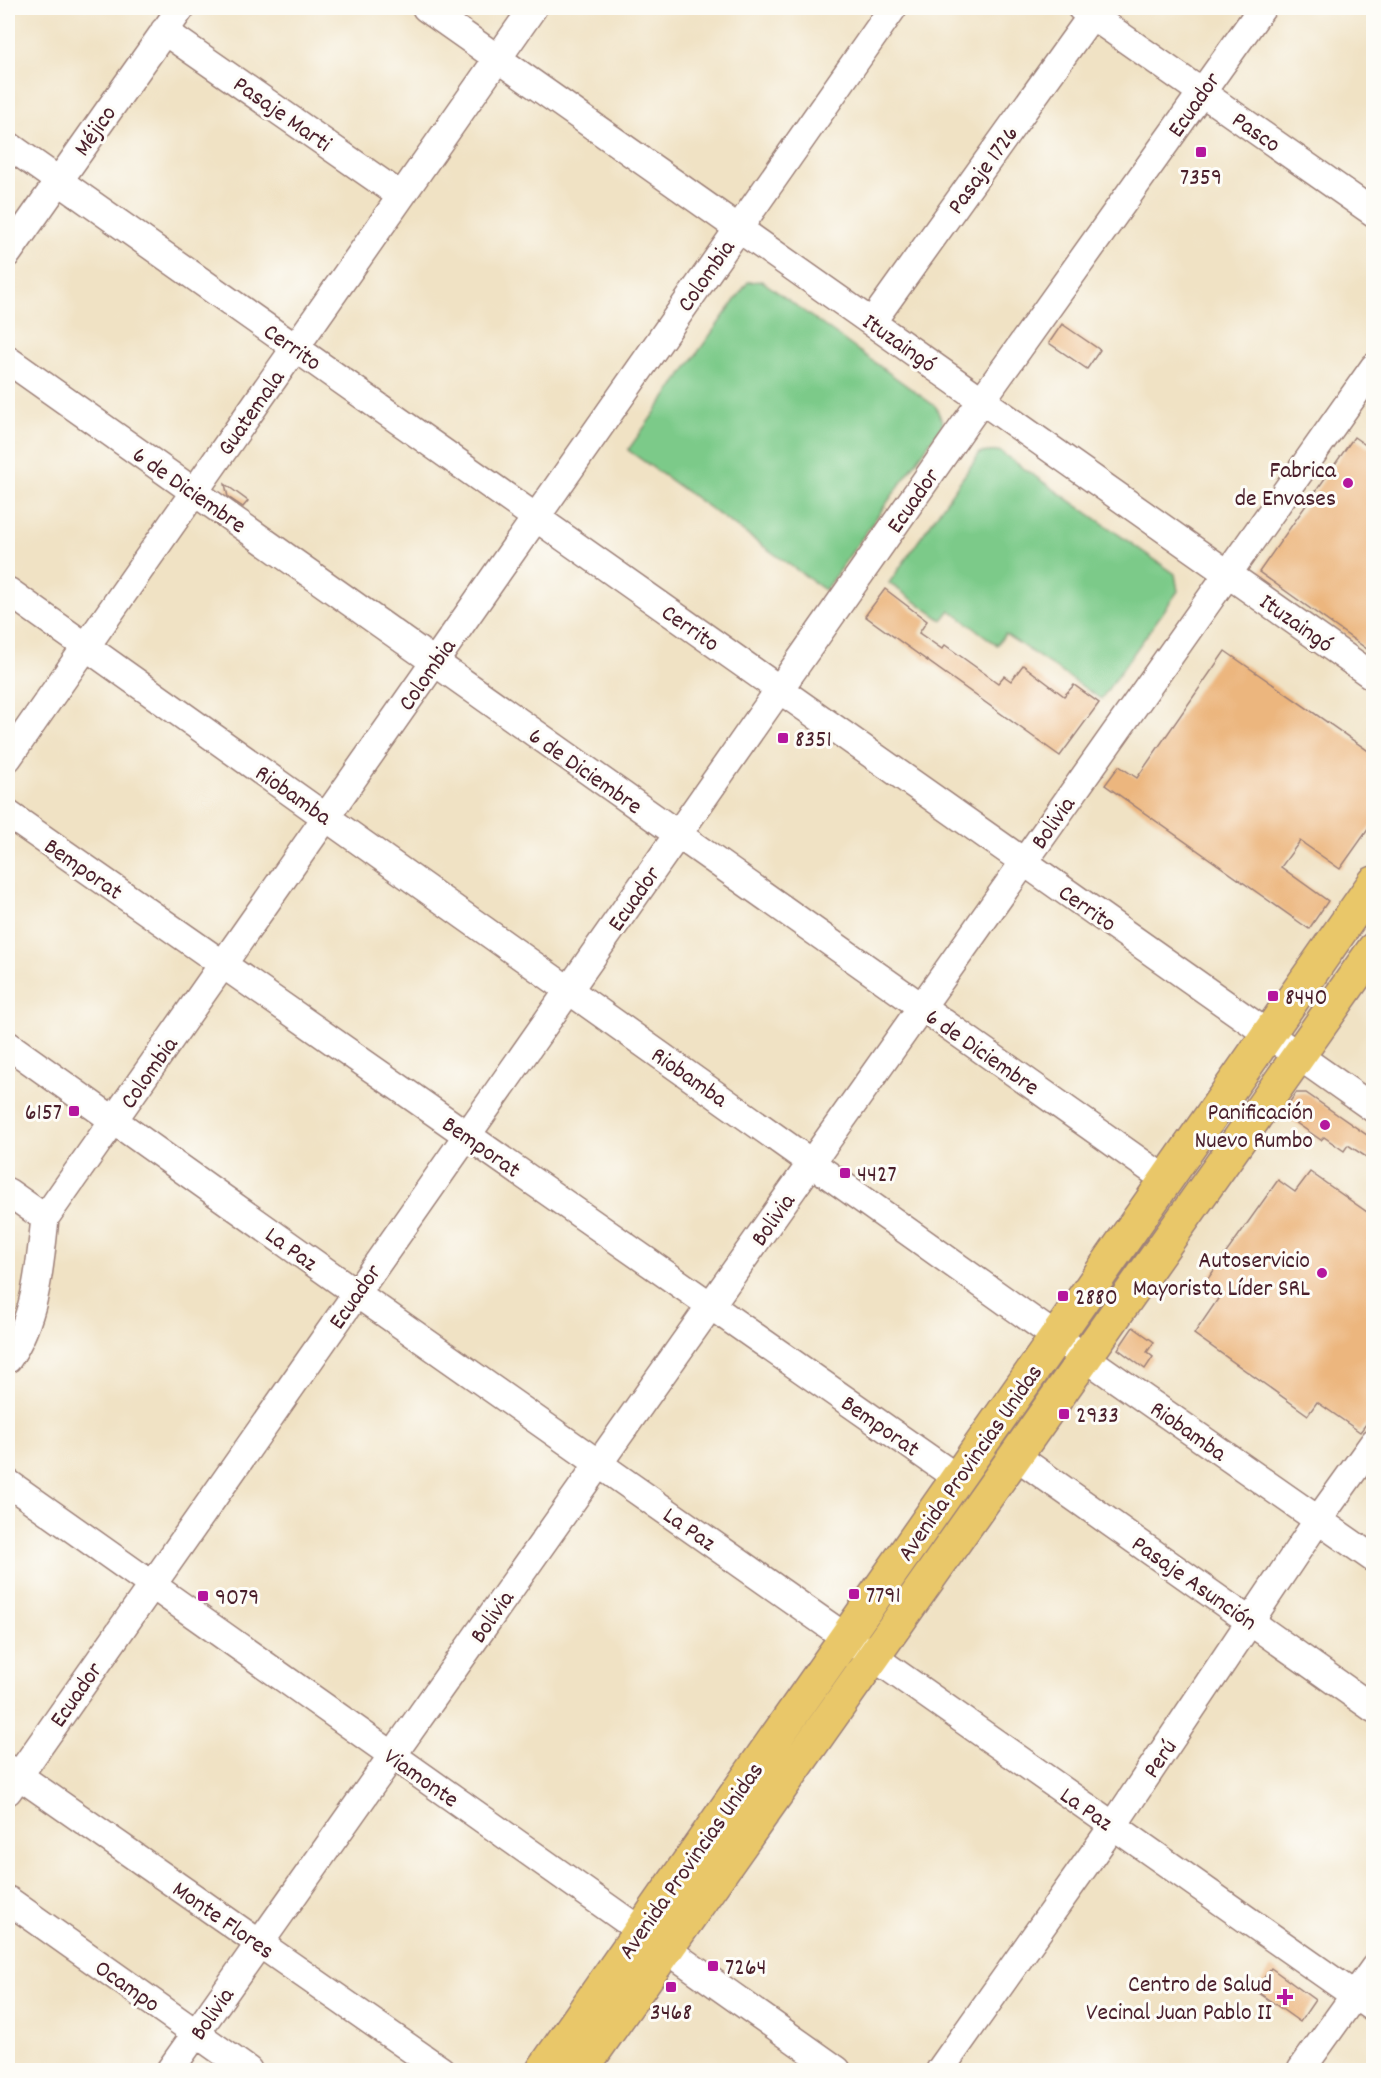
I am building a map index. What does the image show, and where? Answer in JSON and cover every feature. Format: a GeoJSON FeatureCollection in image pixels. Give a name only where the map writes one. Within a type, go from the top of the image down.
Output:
{"type":"FeatureCollection","features":[{"type":"Feature","properties":{"kind":"main road","name":"Avenida Provincias Unidas"},"geometry":{"type":"LineString","coordinates":[[543,2070],[1374,883]]}},
{"type":"Feature","properties":{"kind":"main road","name":"Avenida Provincias Unidas"},"geometry":{"type":"LineString","coordinates":[[580,2070],[1374,949]]}},
{"type":"Feature","properties":{"kind":"street","name":"Méjico"},"geometry":{"type":"LineString","coordinates":[[8,254],[181,8]]}},
{"type":"Feature","properties":{"kind":"street","name":"Ituzaingó"},"geometry":{"type":"LineString","coordinates":[[426,8],[1374,677]]}},
{"type":"Feature","properties":{"kind":"street","name":"Guatemala"},"geometry":{"type":"LineString","coordinates":[[8,758],[533,8]]}},
{"type":"Feature","properties":{"kind":"street","name":"Colombia"},"geometry":{"type":"LineString","coordinates":[[8,1359],[19,1343],[38,1281],[45,1218],[893,8]]}},
{"type":"Feature","properties":{"kind":"street","name":"Ecuador"},"geometry":{"type":"LineString","coordinates":[[11,1778],[152,1585],[982,400],[1262,8]]}},
{"type":"Feature","properties":{"kind":"street","name":"Pasco"},"geometry":{"type":"LineString","coordinates":[[1087,11],[1374,213]]}},
{"type":"Feature","properties":{"kind":"street","name":"Pasaje 1726"},"geometry":{"type":"LineString","coordinates":[[872,322],[1087,11]]}},
{"type":"Feature","properties":{"kind":"street","name":"Pasaje Marti"},"geometry":{"type":"LineString","coordinates":[[164,31],[401,196]]}},
{"type":"Feature","properties":{"kind":"street","name":"Cerrito"},"geometry":{"type":"LineString","coordinates":[[8,145],[1374,1109]]}},
{"type":"Feature","properties":{"kind":"street","name":"6 de Diciembre"},"geometry":{"type":"LineString","coordinates":[[8,360],[1166,1180]]}},
{"type":"Feature","properties":{"kind":"street","name":"Bolivia"},"geometry":{"type":"LineString","coordinates":[[170,2070],[1374,367]]}},
{"type":"Feature","properties":{"kind":"street","name":"Riobamba"},"geometry":{"type":"LineString","coordinates":[[8,591],[1085,1358],[1374,1559]]}},
{"type":"Feature","properties":{"kind":"street","name":"Bemporat"},"geometry":{"type":"LineString","coordinates":[[8,814],[957,1478]]}},
{"type":"Feature","properties":{"kind":"street","name":"La Paz"},"geometry":{"type":"LineString","coordinates":[[8,1045],[356,1293],[1364,2002]]}},
{"type":"Feature","properties":{"kind":"street"},"geometry":{"type":"LineString","coordinates":[[8,1192],[45,1218]]}},
{"type":"Feature","properties":{"kind":"street","name":"Perú"},"geometry":{"type":"LineString","coordinates":[[940,2070],[1113,1826],[1318,1520],[1374,1442]]}},
{"type":"Feature","properties":{"kind":"street","name":"Pasaje Asunción"},"geometry":{"type":"LineString","coordinates":[[1016,1456],[1374,1709]]}},
{"type":"Feature","properties":{"kind":"street","name":"Viamonte"},"geometry":{"type":"LineString","coordinates":[[8,1483],[837,2070]]}},
{"type":"Feature","properties":{"kind":"street","name":"Monte Flores"},"geometry":{"type":"LineString","coordinates":[[11,1778],[260,1944],[441,2070]]}},
{"type":"Feature","properties":{"kind":"street","name":"Ocampo"},"geometry":{"type":"LineString","coordinates":[[8,1900],[248,2070]]}},
{"type":"Feature","properties":{"kind":"street"},"geometry":{"type":"LineString","coordinates":[[1302,2070],[1364,2002],[1374,1968]]}},
{"type":"Feature","properties":{"kind":"green space"},"geometry":{"type":"Polygon","coordinates":[[[762,281],[936,407],[943,424],[825,590],[628,450],[748,282],[762,281]]]}},
{"type":"Feature","properties":{"kind":"green space"},"geometry":{"type":"Polygon","coordinates":[[[999,451],[1175,574],[1178,591],[1101,699],[1005,634],[997,645],[950,610],[942,620],[889,583],[980,453],[999,451]]]}},
{"type":"Feature","properties":{"kind":"building"},"geometry":{"type":"Polygon","coordinates":[[[1062,324],[1100,350],[1087,369],[1049,343],[1062,324]]]}},
{"type":"Feature","properties":{"kind":"building"},"geometry":{"type":"Polygon","coordinates":[[[1354,437],[1374,451],[1374,654],[1259,572],[1354,437]]]}},
{"type":"Feature","properties":{"kind":"building"},"geometry":{"type":"Polygon","coordinates":[[[225,484],[248,501],[243,507],[228,497],[225,484]]]}},
{"type":"Feature","properties":{"kind":"building"},"geometry":{"type":"Polygon","coordinates":[[[885,589],[927,621],[919,633],[942,649],[945,645],[998,683],[1004,676],[1011,681],[1023,665],[1064,696],[1074,685],[1099,703],[1060,756],[865,616],[885,589]]]}},
{"type":"Feature","properties":{"kind":"building"},"geometry":{"type":"Polygon","coordinates":[[[1225,651],[1374,755],[1374,821],[1340,869],[1300,841],[1281,867],[1328,901],[1309,929],[1105,785],[1119,766],[1137,778],[1225,651]]]}},
{"type":"Feature","properties":{"kind":"building","name":"Panificación Nuevo Rumbo"},"geometry":{"type":"Polygon","coordinates":[[[1296,1093],[1306,1093],[1374,1140],[1374,1162],[1348,1145],[1344,1151],[1324,1137],[1321,1140],[1282,1113],[1296,1093]]]}},
{"type":"Feature","properties":{"kind":"building"},"geometry":{"type":"Polygon","coordinates":[[[1310,1172],[1374,1217],[1374,1414],[1360,1432],[1317,1402],[1308,1415],[1194,1334],[1218,1299],[1202,1287],[1278,1180],[1295,1192],[1310,1172]]]}},
{"type":"Feature","properties":{"kind":"building"},"geometry":{"type":"Polygon","coordinates":[[[1133,1327],[1154,1342],[1147,1352],[1153,1357],[1145,1369],[1118,1349],[1133,1327]]]}},
{"type":"Feature","properties":{"kind":"building"},"geometry":{"type":"Polygon","coordinates":[[[1271,1968],[1315,2000],[1300,2022],[1255,1990],[1271,1968]]]}},
{"type":"Feature","properties":{"kind":"place","name":"7359"},"geometry":{"type":"Point","coordinates":[1201,152]}},
{"type":"Feature","properties":{"kind":"place","name":"Fabrica de Envases"},"geometry":{"type":"Point","coordinates":[1348,483]}},
{"type":"Feature","properties":{"kind":"place","name":"8351"},"geometry":{"type":"Point","coordinates":[783,738]}},
{"type":"Feature","properties":{"kind":"place","name":"8440"},"geometry":{"type":"Point","coordinates":[1273,996]}},
{"type":"Feature","properties":{"kind":"place","name":"6157"},"geometry":{"type":"Point","coordinates":[74,1111]}},
{"type":"Feature","properties":{"kind":"place","name":"Panificación Nuevo Rumbo"},"geometry":{"type":"Point","coordinates":[1325,1125]}},
{"type":"Feature","properties":{"kind":"place","name":"4427"},"geometry":{"type":"Point","coordinates":[845,1173]}},
{"type":"Feature","properties":{"kind":"place","name":"Autoservicio Mayorista Líder SRL"},"geometry":{"type":"Point","coordinates":[1322,1273]}},
{"type":"Feature","properties":{"kind":"place","name":"2880"},"geometry":{"type":"Point","coordinates":[1063,1296]}},
{"type":"Feature","properties":{"kind":"place","name":"2933"},"geometry":{"type":"Point","coordinates":[1064,1414]}},
{"type":"Feature","properties":{"kind":"place","name":"7791"},"geometry":{"type":"Point","coordinates":[854,1594]}},
{"type":"Feature","properties":{"kind":"place","name":"9079"},"geometry":{"type":"Point","coordinates":[203,1596]}},
{"type":"Feature","properties":{"kind":"place","name":"7264"},"geometry":{"type":"Point","coordinates":[713,1966]}},
{"type":"Feature","properties":{"kind":"place","name":"3468"},"geometry":{"type":"Point","coordinates":[671,1987]}},
{"type":"Feature","properties":{"kind":"place","name":"Centro de Salud Vecinal Juan Pablo II"},"geometry":{"type":"Point","coordinates":[1285,1997]}}]}
